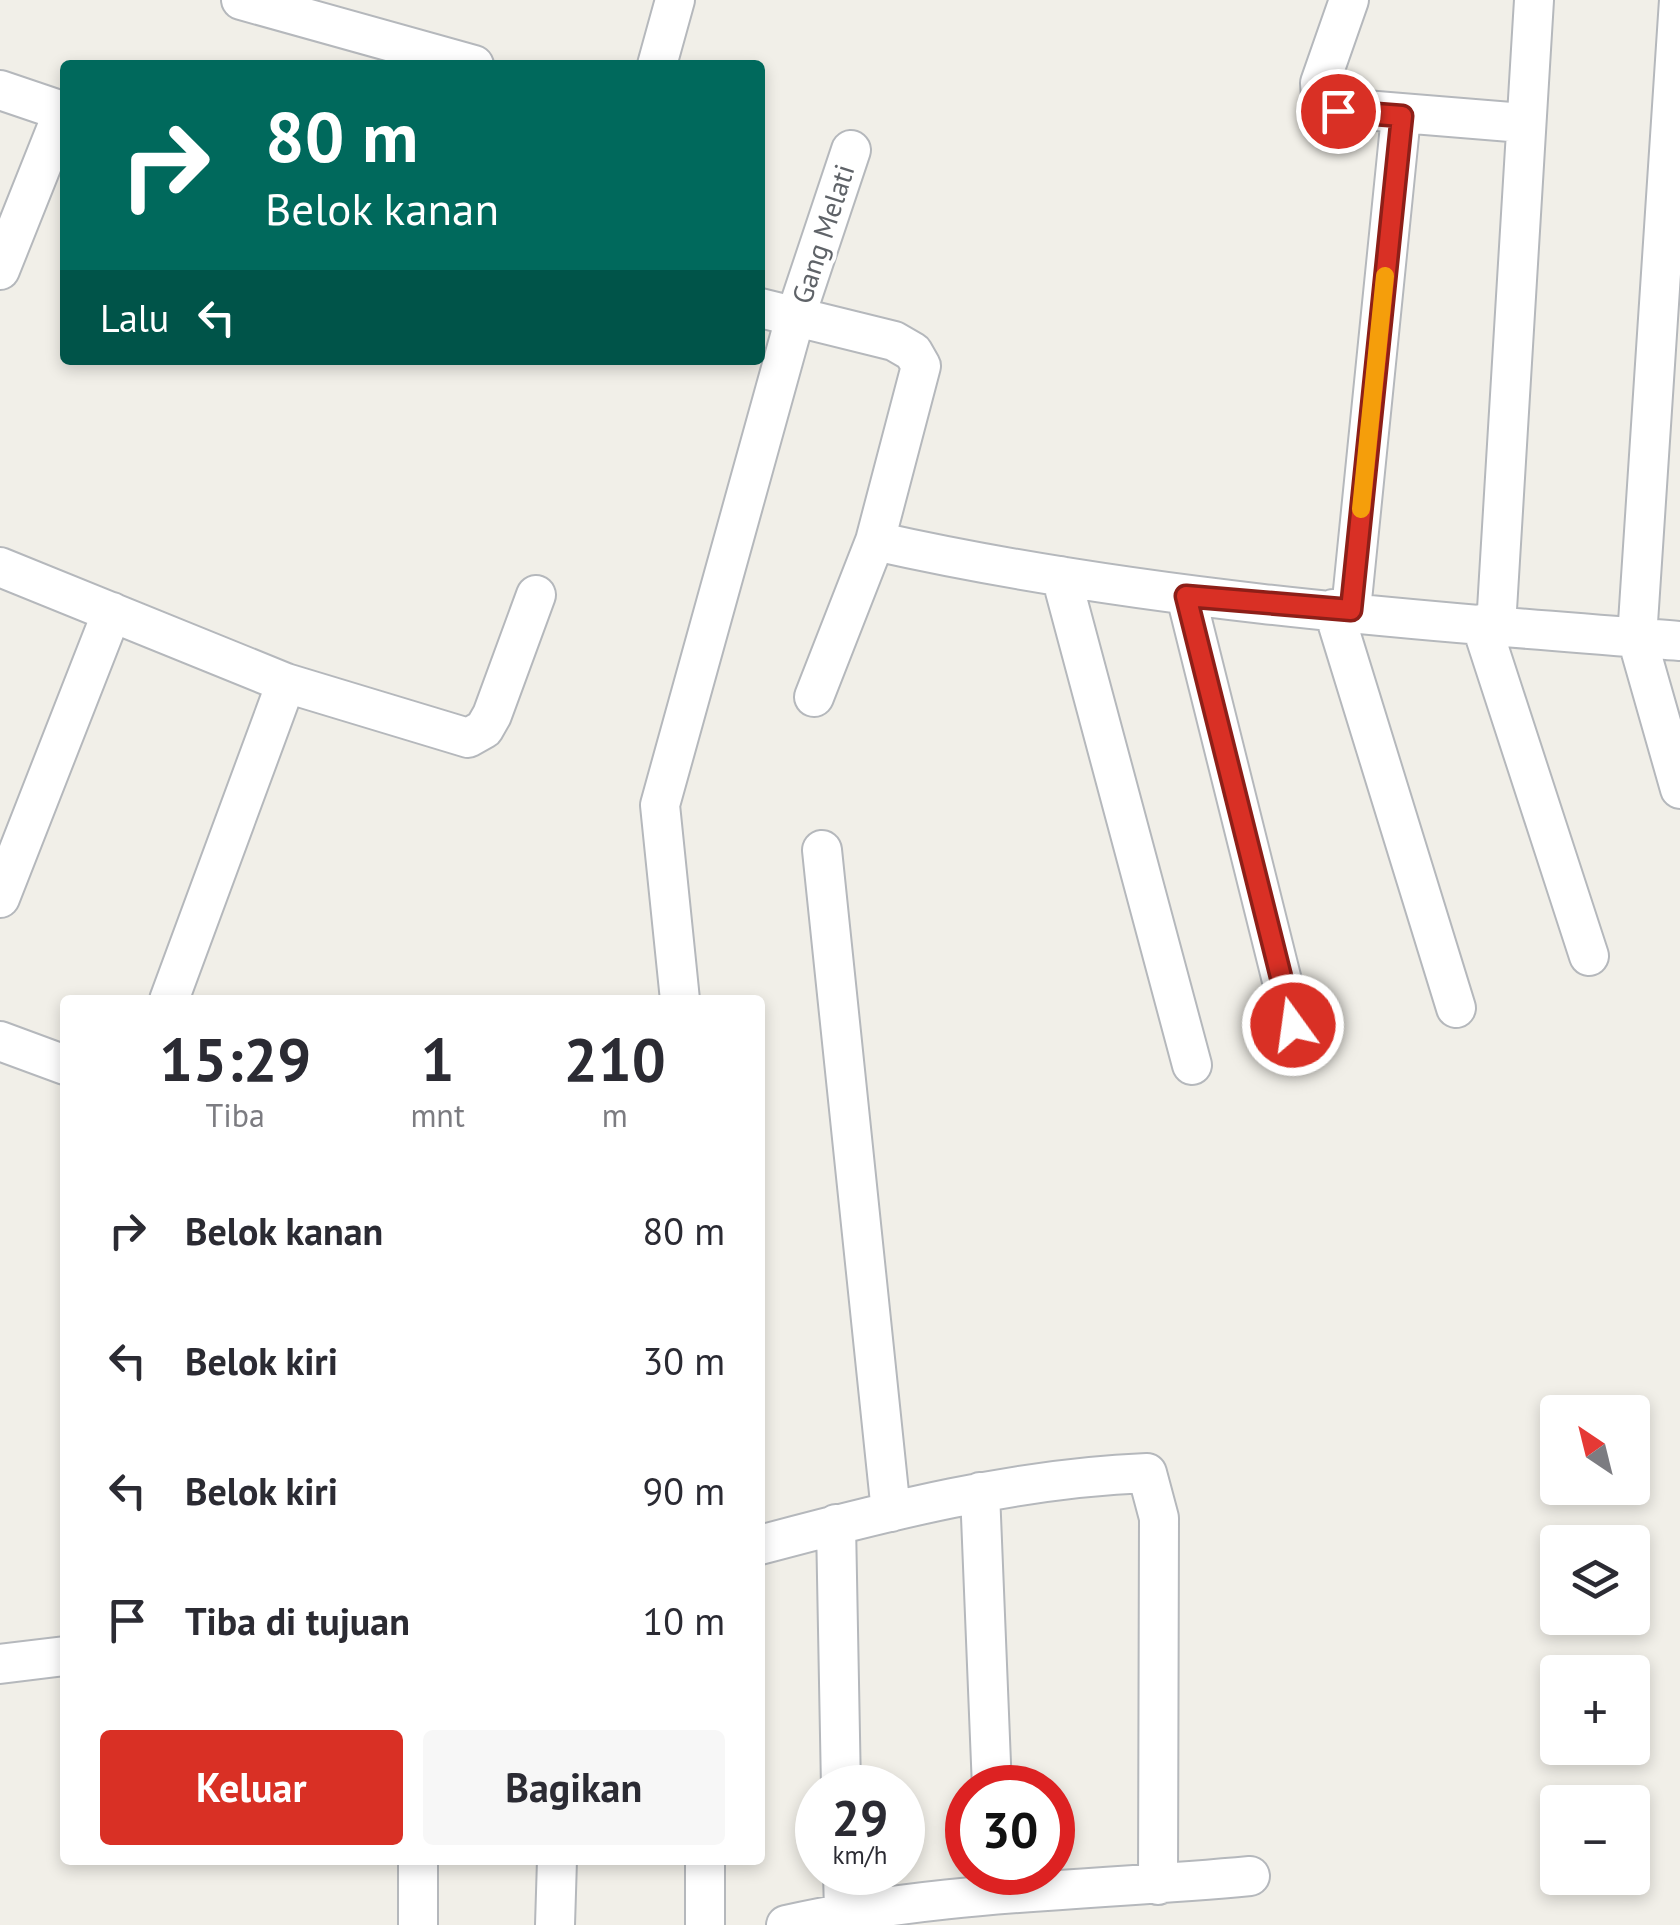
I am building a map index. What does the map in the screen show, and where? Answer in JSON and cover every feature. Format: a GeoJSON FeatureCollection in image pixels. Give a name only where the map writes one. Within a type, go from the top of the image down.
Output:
{"type":"FeatureCollection","features":[{"type":"Feature","properties":{"kind":"street"},"geometry":{"type":"LineString","coordinates":[[241,0],[456,60]]}},
{"type":"Feature","properties":{"kind":"street"},"geometry":{"type":"LineString","coordinates":[[658,60],[675,0]]}},
{"type":"Feature","properties":{"kind":"street"},"geometry":{"type":"LineString","coordinates":[[1348,0],[1320,83],[1321,97],[1338,111],[1524,122]]}},
{"type":"Feature","properties":{"kind":"street"},"geometry":{"type":"LineString","coordinates":[[1534,0],[1488,625],[1588,956]]}},
{"type":"Feature","properties":{"kind":"street"},"geometry":{"type":"LineString","coordinates":[[1679,0],[1664,490],[1636,638],[1680,789]]}},
{"type":"Feature","properties":{"kind":"street"},"geometry":{"type":"LineString","coordinates":[[0,90],[60,111]]}},
{"type":"Feature","properties":{"kind":"street"},"geometry":{"type":"LineString","coordinates":[[1402,116],[1342,610],[1456,1008]]}},
{"type":"Feature","properties":{"kind":"street"},"geometry":{"type":"LineString","coordinates":[[0,268],[60,122]]}},
{"type":"Feature","properties":{"kind":"street","name":"Gang Melati"},"geometry":{"type":"LineString","coordinates":[[679,995],[660,805],[778,313],[851,150]]}},
{"type":"Feature","properties":{"kind":"street"},"geometry":{"type":"LineString","coordinates":[[778,313],[894,341],[912,352],[922,366],[874,542],[814,697]]}},
{"type":"Feature","properties":{"kind":"street"},"geometry":{"type":"LineString","coordinates":[[874,542],[983,566],[1186,596],[1680,641]]}},
{"type":"Feature","properties":{"kind":"street"},"geometry":{"type":"LineString","coordinates":[[0,567],[286,683],[468,738],[484,729],[492,715],[536,595]]}},
{"type":"Feature","properties":{"kind":"street"},"geometry":{"type":"LineString","coordinates":[[1061,576],[1192,1066]]}},
{"type":"Feature","properties":{"kind":"street"},"geometry":{"type":"LineString","coordinates":[[1186,596],[1293,1025]]}},
{"type":"Feature","properties":{"kind":"street"},"geometry":{"type":"LineString","coordinates":[[0,898],[112,612]]}},
{"type":"Feature","properties":{"kind":"street"},"geometry":{"type":"LineString","coordinates":[[171,995],[286,683]]}},
{"type":"Feature","properties":{"kind":"street"},"geometry":{"type":"LineString","coordinates":[[822,850],[891,1512]]}},
{"type":"Feature","properties":{"kind":"street"},"geometry":{"type":"LineString","coordinates":[[0,1041],[60,1063]]}},
{"type":"Feature","properties":{"kind":"street"},"geometry":{"type":"LineString","coordinates":[[765,1544],[980,1492],[1088,1474],[1147,1473],[1159,1518],[1158,1885]]}},
{"type":"Feature","properties":{"kind":"street"},"geometry":{"type":"LineString","coordinates":[[980,1492],[991,1765]]}},
{"type":"Feature","properties":{"kind":"street"},"geometry":{"type":"LineString","coordinates":[[836,1524],[841,1765]]}},
{"type":"Feature","properties":{"kind":"street"},"geometry":{"type":"LineString","coordinates":[[0,1664],[60,1657]]}},
{"type":"Feature","properties":{"kind":"street"},"geometry":{"type":"LineString","coordinates":[[418,1865],[418,1925]]}},
{"type":"Feature","properties":{"kind":"street"},"geometry":{"type":"LineString","coordinates":[[555,1925],[557,1865]]}},
{"type":"Feature","properties":{"kind":"street"},"geometry":{"type":"LineString","coordinates":[[705,1865],[706,1925]]}},
{"type":"Feature","properties":{"kind":"street"},"geometry":{"type":"LineString","coordinates":[[1075,1883],[1158,1885],[1250,1876]]}},
{"type":"Feature","properties":{"kind":"street"},"geometry":{"type":"LineString","coordinates":[[786,1925],[945,1892]]}},
{"type":"Feature","properties":{"kind":"street"},"geometry":{"type":"LineString","coordinates":[[844,1895],[844,1912]]}},
{"type":"Feature","properties":{"kind":"slow traffic"},"geometry":{"type":"LineString","coordinates":[[1361,509],[1385,276]]}},
{"type":"Feature","properties":{"kind":"route"},"geometry":{"type":"LineString","coordinates":[[1293,1025],[1186,596],[1351,610],[1402,116],[1338,111]]}}]}
